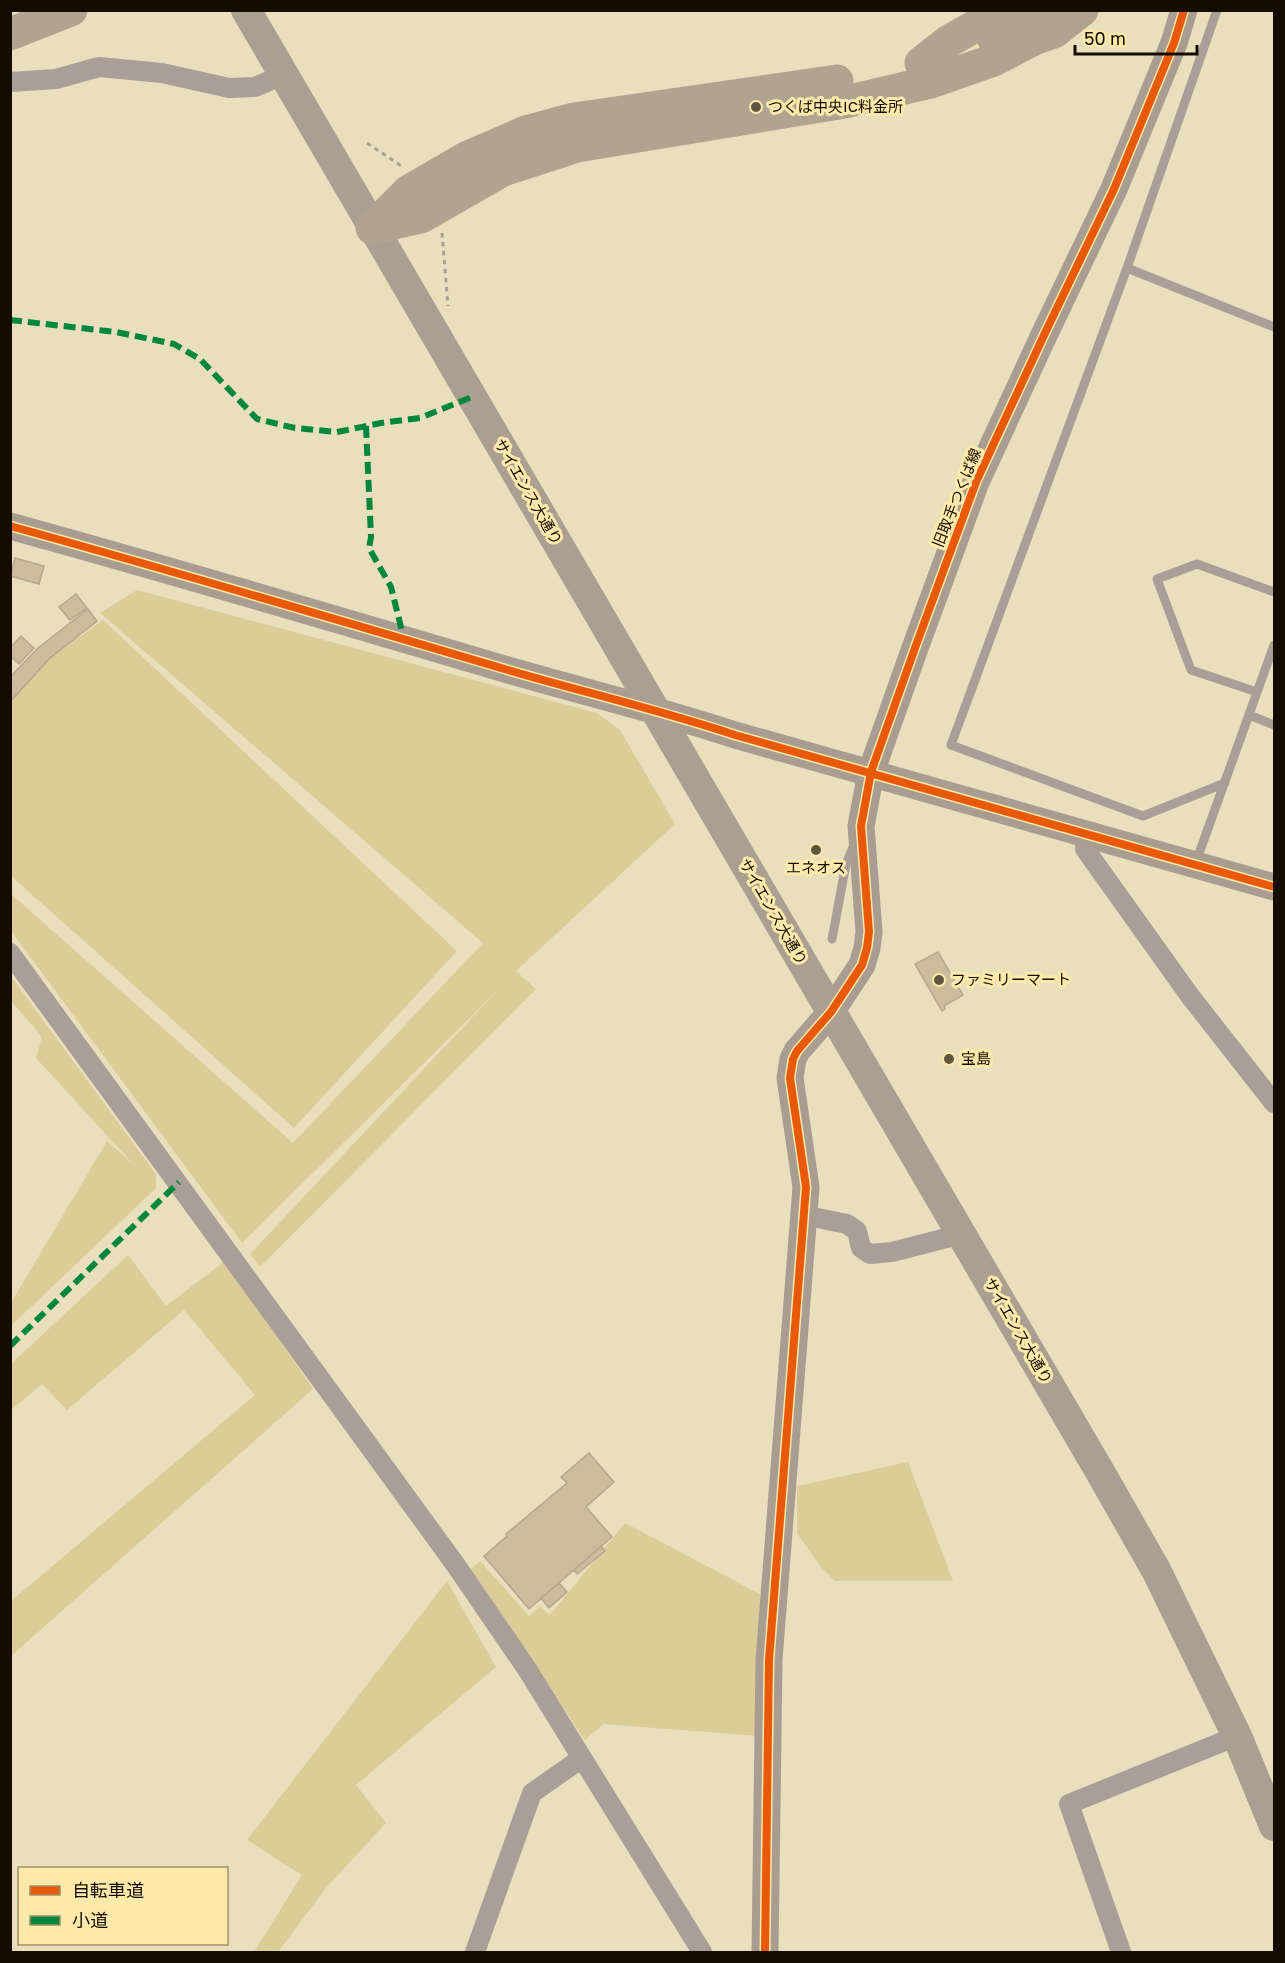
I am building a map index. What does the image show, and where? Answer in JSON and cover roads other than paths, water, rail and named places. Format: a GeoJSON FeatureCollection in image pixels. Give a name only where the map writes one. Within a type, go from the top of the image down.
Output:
{"type":"FeatureCollection","features":[{"type":"Feature","properties":{"kind":"highway"},"geometry":{"type":"LineString","coordinates":[[10,34],[71,10]]}},
{"type":"Feature","properties":{"kind":"highway"},"geometry":{"type":"LineString","coordinates":[[921,63],[949,41],[986,20],[996,10]]}},
{"type":"Feature","properties":{"kind":"highway"},"geometry":{"type":"LineString","coordinates":[[372,228],[409,191],[466,158],[526,132],[574,119],[846,80],[921,63],[968,51],[1036,25],[1044,26],[1063,10]]}},
{"type":"Feature","properties":{"kind":"highway"},"geometry":{"type":"LineString","coordinates":[[1036,25],[1054,32],[1082,10]]}},
{"type":"Feature","properties":{"kind":"highway"},"geometry":{"type":"LineString","coordinates":[[372,228],[421,217],[503,170],[577,146],[845,102],[932,82],[994,60],[1036,25]]}},
{"type":"Feature","properties":{"kind":"main road","name":"サイエンス大通り"},"geometry":{"type":"LineString","coordinates":[[246,10],[653,709],[962,1233],[1156,1570],[1237,1736],[1275,1826]]}},
{"type":"Feature","properties":{"kind":"street","name":"旧取手つくば線"},"geometry":{"type":"LineString","coordinates":[[765,1953],[769,1660],[806,1187],[790,1078],[793,1059],[797,1051],[831,1012],[862,965],[869,932],[861,826],[872,772],[976,482],[1114,189],[1174,43],[1184,10]]}},
{"type":"Feature","properties":{"kind":"street"},"geometry":{"type":"LineString","coordinates":[[10,82],[56,80],[99,67],[162,72],[229,88],[255,87],[283,75]]}},
{"type":"Feature","properties":{"kind":"street"},"geometry":{"type":"LineString","coordinates":[[10,526],[184,574],[565,687],[653,709],[735,735],[1275,887]]}},
{"type":"Feature","properties":{"kind":"street"},"geometry":{"type":"LineString","coordinates":[[1086,833],[1085,849],[1190,996],[1275,1103]]}},
{"type":"Feature","properties":{"kind":"street"},"geometry":{"type":"LineString","coordinates":[[10,953],[455,1564],[527,1669],[702,1953]]}},
{"type":"Feature","properties":{"kind":"street"},"geometry":{"type":"LineString","coordinates":[[803,1215],[847,1224],[857,1232],[861,1248],[870,1254],[892,1252],[962,1233]]}},
{"type":"Feature","properties":{"kind":"street"},"geometry":{"type":"LineString","coordinates":[[1121,1953],[1069,1804],[1237,1736]]}},
{"type":"Feature","properties":{"kind":"street"},"geometry":{"type":"LineString","coordinates":[[475,1953],[531,1793],[582,1758]]}},
{"type":"Feature","properties":{"kind":"lane"},"geometry":{"type":"LineString","coordinates":[[1217,10],[1127,268],[951,745],[1143,816],[1225,783]]}},
{"type":"Feature","properties":{"kind":"lane"},"geometry":{"type":"LineString","coordinates":[[1127,268],[1275,327]]}},
{"type":"Feature","properties":{"kind":"lane"},"geometry":{"type":"LineString","coordinates":[[1257,692],[1191,670],[1157,579],[1197,564],[1275,592]]}},
{"type":"Feature","properties":{"kind":"lane"},"geometry":{"type":"LineString","coordinates":[[1195,864],[1275,645]]}},
{"type":"Feature","properties":{"kind":"lane"},"geometry":{"type":"LineString","coordinates":[[1249,715],[1275,725]]}},
{"type":"Feature","properties":{"kind":"lane"},"geometry":{"type":"LineString","coordinates":[[831,939],[846,864],[861,826]]}},
{"type":"Feature","properties":{"kind":"place","name":"つくば中央IC料金所"},"geometry":{"type":"Point","coordinates":[756,107]}},
{"type":"Feature","properties":{"kind":"place","name":"エネオス"},"geometry":{"type":"Point","coordinates":[816,850]}},
{"type":"Feature","properties":{"kind":"place","name":"ファミリーマート"},"geometry":{"type":"Point","coordinates":[939,980]}},
{"type":"Feature","properties":{"kind":"place","name":"宝島"},"geometry":{"type":"Point","coordinates":[949,1059]}}]}
